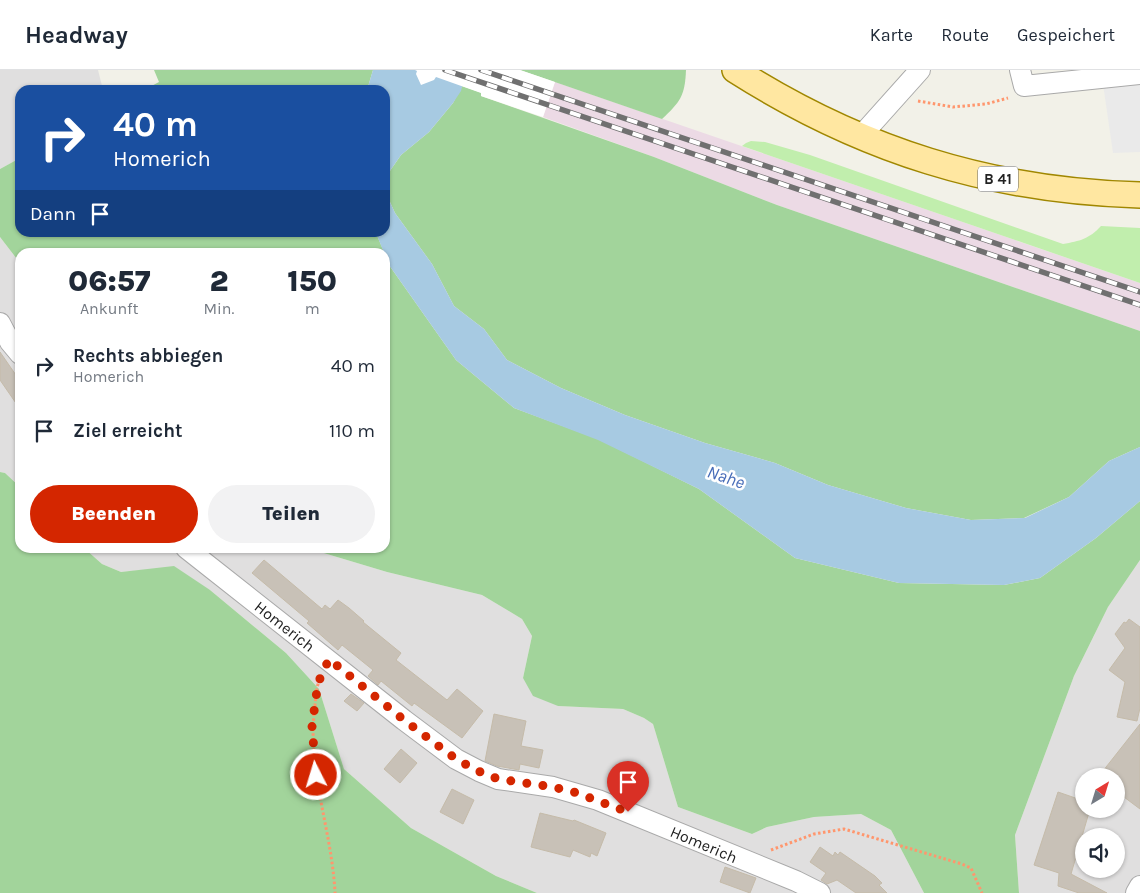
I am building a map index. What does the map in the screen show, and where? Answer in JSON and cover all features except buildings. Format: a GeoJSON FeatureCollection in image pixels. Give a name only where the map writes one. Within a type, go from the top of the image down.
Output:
{"type":"FeatureCollection","features":[{"type":"Feature","properties":{"kind":"main road","name":"B 41"},"geometry":{"type":"LineString","coordinates":[[735,70],[791,104],[860,137],[913,156],[1003,181],[1096,194],[1140,195]]}},
{"type":"Feature","properties":{"kind":"street"},"geometry":{"type":"LineString","coordinates":[[860,137],[898,97],[920,70]]}},
{"type":"Feature","properties":{"kind":"street"},"geometry":{"type":"LineString","coordinates":[[1022,78],[1140,74]]}},
{"type":"Feature","properties":{"kind":"street"},"geometry":{"type":"LineString","coordinates":[[0,323],[15,348]]}},
{"type":"Feature","properties":{"kind":"street","name":"Homerich"},"geometry":{"type":"LineString","coordinates":[[192,553],[456,759],[478,771],[498,779],[553,787],[598,800],[752,864],[796,880],[820,893]]}},
{"type":"Feature","properties":{"kind":"street"},"geometry":{"type":"LineString","coordinates":[[1136,893],[1140,886]]}},
{"type":"Feature","properties":{"kind":"path"},"geometry":{"type":"LineString","coordinates":[[898,97],[953,107],[986,104],[1008,98],[1022,78]]}},
{"type":"Feature","properties":{"kind":"path"},"geometry":{"type":"LineString","coordinates":[[329,659],[318,683],[312,726],[316,775],[328,833],[335,893]]}},
{"type":"Feature","properties":{"kind":"path"},"geometry":{"type":"LineString","coordinates":[[752,864],[765,852],[778,846],[814,834],[844,829],[971,868],[982,893]]}},
{"type":"Feature","properties":{"kind":"shaded area"},"geometry":{"type":"Polygon","coordinates":[[[0,70],[98,70],[102,85],[15,85],[15,161],[0,169],[0,70]]]}},
{"type":"Feature","properties":{"kind":"shaded area"},"geometry":{"type":"Polygon","coordinates":[[[1140,80],[1140,152],[1113,153],[1103,84],[1140,80]]]}},
{"type":"Feature","properties":{"kind":"shaded area"},"geometry":{"type":"Polygon","coordinates":[[[555,82],[1140,283],[1140,331],[777,205],[654,157],[543,117],[555,82]]]}},
{"type":"Feature","properties":{"kind":"shaded area"},"geometry":{"type":"Polygon","coordinates":[[[0,237],[15,256],[15,482],[5,473],[0,472],[0,237]]]}},
{"type":"Feature","properties":{"kind":"shaded area"},"geometry":{"type":"Polygon","coordinates":[[[90,553],[324,553],[387,572],[482,595],[522,619],[532,636],[523,678],[558,706],[623,709],[653,724],[678,807],[752,834],[767,827],[814,817],[861,814],[891,830],[924,893],[537,893],[496,876],[411,828],[344,769],[319,689],[286,653],[210,590],[144,570],[121,572],[102,564],[90,553]]]}},
{"type":"Feature","properties":{"kind":"shaded area"},"geometry":{"type":"Polygon","coordinates":[[[1140,560],[1140,893],[1019,893],[1015,835],[1074,676],[1108,607],[1140,560]]]}},
{"type":"Feature","properties":{"kind":"green space"},"geometry":{"type":"Polygon","coordinates":[[[154,70],[373,70],[368,85],[153,85],[159,82],[154,70]]]}},
{"type":"Feature","properties":{"kind":"green space"},"geometry":{"type":"Polygon","coordinates":[[[520,70],[686,70],[683,92],[677,103],[662,119],[520,70]]]}},
{"type":"Feature","properties":{"kind":"green space"},"geometry":{"type":"Polygon","coordinates":[[[462,86],[482,93],[481,96],[654,157],[777,205],[1140,331],[1140,447],[1109,461],[1069,497],[1024,518],[971,520],[906,508],[828,485],[775,463],[705,443],[625,415],[561,388],[507,360],[484,329],[454,306],[432,264],[395,213],[390,202],[390,171],[401,155],[429,132],[453,103],[462,86]]]}},
{"type":"Feature","properties":{"kind":"green space"},"geometry":{"type":"Polygon","coordinates":[[[751,141],[765,142],[810,155],[1063,244],[1084,239],[1101,226],[1140,228],[1140,283],[742,146],[751,141]]]}},
{"type":"Feature","properties":{"kind":"green space"},"geometry":{"type":"Polygon","coordinates":[[[15,161],[15,237],[378,237],[382,248],[15,248],[15,256],[0,237],[0,169],[15,161]]]}},
{"type":"Feature","properties":{"kind":"green space"},"geometry":{"type":"Polygon","coordinates":[[[390,266],[456,360],[514,408],[598,439],[699,489],[795,558],[899,583],[1004,585],[1040,578],[1096,538],[1140,501],[1140,560],[1108,607],[1074,676],[1015,835],[1019,893],[924,893],[891,830],[861,814],[814,817],[767,827],[752,834],[678,807],[653,724],[623,709],[558,706],[533,696],[523,678],[532,636],[522,619],[482,595],[387,572],[324,553],[390,553],[390,266]]]}},
{"type":"Feature","properties":{"kind":"green space"},"geometry":{"type":"Polygon","coordinates":[[[0,472],[5,473],[15,482],[15,553],[90,553],[102,564],[121,572],[174,566],[210,590],[286,653],[319,689],[344,769],[411,828],[496,876],[537,893],[0,893],[0,472]]]}},
{"type":"Feature","properties":{"kind":"water"},"geometry":{"type":"Polygon","coordinates":[[[373,70],[466,70],[461,91],[453,103],[429,132],[401,155],[390,171],[390,85],[368,85],[373,70]]]}},
{"type":"Feature","properties":{"kind":"water","name":"Nahe"},"geometry":{"type":"Polygon","coordinates":[[[390,202],[395,213],[432,264],[454,306],[484,329],[507,360],[561,388],[625,415],[705,443],[775,463],[828,485],[906,508],[971,520],[1025,518],[1069,497],[1109,461],[1140,447],[1140,501],[1096,538],[1040,578],[1004,585],[899,583],[795,558],[699,489],[598,440],[514,408],[456,360],[390,266],[390,248],[382,248],[378,237],[390,237],[390,202]]]}},
{"type":"Feature","properties":{"kind":"pier"},"geometry":{"type":"Polygon","coordinates":[[[415,70],[520,70],[555,82],[543,117],[481,96],[481,93],[436,77],[434,80],[421,85],[415,70]]]}},
{"type":"Feature","properties":{"kind":"railway"},"geometry":{"type":"LineString","coordinates":[[445,70],[1140,305]]}},
{"type":"Feature","properties":{"kind":"railway"},"geometry":{"type":"LineString","coordinates":[[481,70],[1140,292]]}},
{"type":"Feature","properties":{"kind":"route"},"geometry":{"type":"LineString","coordinates":[[316,775],[312,726],[318,683],[329,659],[404,720],[456,759],[478,771],[498,779],[574,792],[628,812]]}}]}
